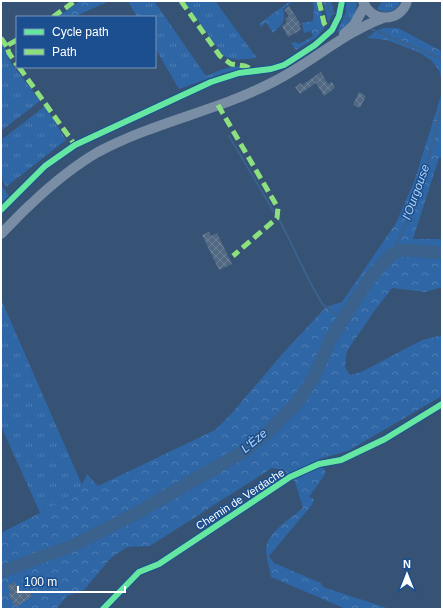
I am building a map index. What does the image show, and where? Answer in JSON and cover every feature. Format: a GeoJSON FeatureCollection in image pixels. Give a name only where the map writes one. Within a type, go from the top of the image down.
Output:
{"type":"FeatureCollection","features":[{"type":"Feature","properties":{"kind":"main road"},"geometry":{"type":"LineString","coordinates":[[364,3],[369,12],[383,18],[390,18],[402,11],[407,1]]}},
{"type":"Feature","properties":{"kind":"main road"},"geometry":{"type":"LineString","coordinates":[[332,46],[354,25],[364,3]]}},
{"type":"Feature","properties":{"kind":"main road"},"geometry":{"type":"LineString","coordinates":[[1,234],[46,190],[80,163],[99,152],[146,131],[259,89],[302,66],[374,21],[383,18]]}},
{"type":"Feature","properties":{"kind":"street"},"geometry":{"type":"LineString","coordinates":[[1,210],[45,166],[75,145],[211,82],[240,73],[271,69],[284,65],[315,45],[332,30],[339,16],[342,1]]}},
{"type":"Feature","properties":{"kind":"street","name":"Chemin de Verdache"},"geometry":{"type":"LineString","coordinates":[[103,609],[139,572],[159,564],[290,477],[319,464],[341,460],[385,439],[442,404]]}},
{"type":"Feature","properties":{"kind":"green space"},"geometry":{"type":"Polygon","coordinates":[[[80,1],[109,1],[76,16],[59,16],[80,1]]]}},
{"type":"Feature","properties":{"kind":"green space"},"geometry":{"type":"Polygon","coordinates":[[[128,1],[154,1],[206,76],[230,67],[244,68],[224,73],[179,89],[156,50],[156,16],[136,16],[128,1]]]}},
{"type":"Feature","properties":{"kind":"green space"},"geometry":{"type":"Polygon","coordinates":[[[184,1],[215,1],[257,58],[231,59],[223,55],[184,1]]]}},
{"type":"Feature","properties":{"kind":"green space"},"geometry":{"type":"Polygon","coordinates":[[[290,1],[293,1],[283,9],[284,20],[273,33],[266,22],[261,27],[259,24],[290,1]]]}},
{"type":"Feature","properties":{"kind":"green space"},"geometry":{"type":"Polygon","coordinates":[[[312,1],[317,1],[319,4],[325,27],[317,37],[296,50],[291,43],[295,42],[299,44],[313,36],[311,31],[304,33],[302,23],[313,21],[314,6],[312,1]]]}},
{"type":"Feature","properties":{"kind":"green space"},"geometry":{"type":"Polygon","coordinates":[[[323,1],[331,1],[334,12],[328,22],[323,1]]]}},
{"type":"Feature","properties":{"kind":"green space"},"geometry":{"type":"Polygon","coordinates":[[[346,1],[356,1],[356,11],[352,20],[337,33],[346,12],[346,1]]]}},
{"type":"Feature","properties":{"kind":"green space"},"geometry":{"type":"Polygon","coordinates":[[[382,1],[395,1],[400,3],[398,6],[387,12],[377,9],[382,1]]]}},
{"type":"Feature","properties":{"kind":"green space"},"geometry":{"type":"Polygon","coordinates":[[[384,28],[398,28],[441,51],[442,48],[442,81],[439,70],[431,60],[420,53],[387,40],[367,38],[376,31],[384,28]]]}},
{"type":"Feature","properties":{"kind":"green space"},"geometry":{"type":"Polygon","coordinates":[[[1,43],[6,49],[9,60],[40,101],[1,131],[1,43]]]}},
{"type":"Feature","properties":{"kind":"green space"},"geometry":{"type":"Polygon","coordinates":[[[442,81],[442,158],[439,158],[413,239],[442,239],[442,287],[425,292],[392,288],[347,351],[345,367],[350,375],[361,372],[422,340],[442,335],[442,396],[348,451],[319,459],[326,473],[309,497],[314,499],[312,505],[269,556],[274,563],[321,583],[323,587],[390,609],[346,609],[271,577],[266,552],[267,545],[279,527],[303,508],[295,482],[284,470],[272,468],[150,546],[127,547],[111,558],[84,590],[67,596],[56,609],[1,609],[1,533],[69,498],[82,485],[87,474],[98,486],[215,430],[232,413],[284,352],[326,307],[342,302],[396,223],[414,182],[441,96],[442,81]]]}},
{"type":"Feature","properties":{"kind":"green space"},"geometry":{"type":"Polygon","coordinates":[[[45,106],[66,140],[6,187],[1,178],[1,140],[45,106]]]}},
{"type":"Feature","properties":{"kind":"green space"},"geometry":{"type":"Polygon","coordinates":[[[1,185],[9,196],[1,203],[1,185]]]}},
{"type":"Feature","properties":{"kind":"green space"},"geometry":{"type":"Polygon","coordinates":[[[1,299],[82,485],[69,498],[40,513],[1,426],[1,299]]]}},
{"type":"Feature","properties":{"kind":"building"},"geometry":{"type":"Polygon","coordinates":[[[289,6],[301,25],[299,26],[301,30],[288,37],[282,26],[287,22],[285,19],[289,16],[284,10],[289,6]]]}},
{"type":"Feature","properties":{"kind":"building"},"geometry":{"type":"Polygon","coordinates":[[[321,72],[328,84],[332,82],[335,88],[324,96],[316,83],[300,94],[295,87],[301,83],[302,85],[321,72]]]}},
{"type":"Feature","properties":{"kind":"building"},"geometry":{"type":"Polygon","coordinates":[[[359,92],[366,96],[360,108],[353,105],[359,92]]]}},
{"type":"Feature","properties":{"kind":"building"},"geometry":{"type":"Polygon","coordinates":[[[209,232],[211,236],[217,233],[232,264],[219,270],[202,235],[209,232]]]}},
{"type":"Feature","properties":{"kind":"building"},"geometry":{"type":"Polygon","coordinates":[[[14,582],[22,594],[28,590],[32,596],[16,607],[8,594],[11,592],[7,586],[14,582]]]}},
{"type":"Feature","properties":{"kind":"waterway"},"geometry":{"type":"LineString","coordinates":[[326,1],[331,12],[337,15]]}},
{"type":"Feature","properties":{"kind":"waterway"},"geometry":{"type":"LineString","coordinates":[[341,16],[352,21]]}},
{"type":"Feature","properties":{"kind":"waterway"},"geometry":{"type":"LineString","coordinates":[[369,28],[442,59]]}},
{"type":"Feature","properties":{"kind":"waterway","name":"l'Ourgouse"},"geometry":{"type":"LineString","coordinates":[[391,255],[405,227],[424,178],[442,104]]}},
{"type":"Feature","properties":{"kind":"waterway"},"geometry":{"type":"LineString","coordinates":[[229,136],[274,212]]}},
{"type":"Feature","properties":{"kind":"waterway"},"geometry":{"type":"LineString","coordinates":[[280,221],[323,305],[343,319]]}},
{"type":"Feature","properties":{"kind":"waterway","name":"L'Èze"},"geometry":{"type":"LineString","coordinates":[[1,572],[74,545],[137,513],[246,450],[268,432],[297,403],[314,377],[330,340],[354,302],[369,279],[391,255],[399,251],[409,250],[442,253]]}},
{"type":"Feature","properties":{"kind":"marked path"},"geometry":{"type":"LineString","coordinates":[[54,16],[75,1]]}},
{"type":"Feature","properties":{"kind":"marked path"},"geometry":{"type":"LineString","coordinates":[[181,1],[220,56],[231,64],[245,66],[254,70]]}},
{"type":"Feature","properties":{"kind":"marked path"},"geometry":{"type":"LineString","coordinates":[[319,1],[324,23],[330,32]]}},
{"type":"Feature","properties":{"kind":"marked path"},"geometry":{"type":"LineString","coordinates":[[1,38],[7,47]]}},
{"type":"Feature","properties":{"kind":"marked path"},"geometry":{"type":"LineString","coordinates":[[16,41],[7,47],[16,64]]}},
{"type":"Feature","properties":{"kind":"marked path"},"geometry":{"type":"LineString","coordinates":[[20,68],[75,145]]}},
{"type":"Feature","properties":{"kind":"marked path"},"geometry":{"type":"LineString","coordinates":[[218,105],[278,208],[277,218],[233,256]]}},
{"type":"Feature","properties":{"kind":"cycle path"},"geometry":{"type":"LineString","coordinates":[[1,210],[45,166],[75,145],[211,82],[239,73],[271,69],[284,65],[315,45],[332,30],[339,16],[342,1]]}},
{"type":"Feature","properties":{"kind":"cycle path"},"geometry":{"type":"LineString","coordinates":[[103,609],[139,572],[159,564],[290,477],[319,464],[341,460],[385,439],[442,404]]}}]}
